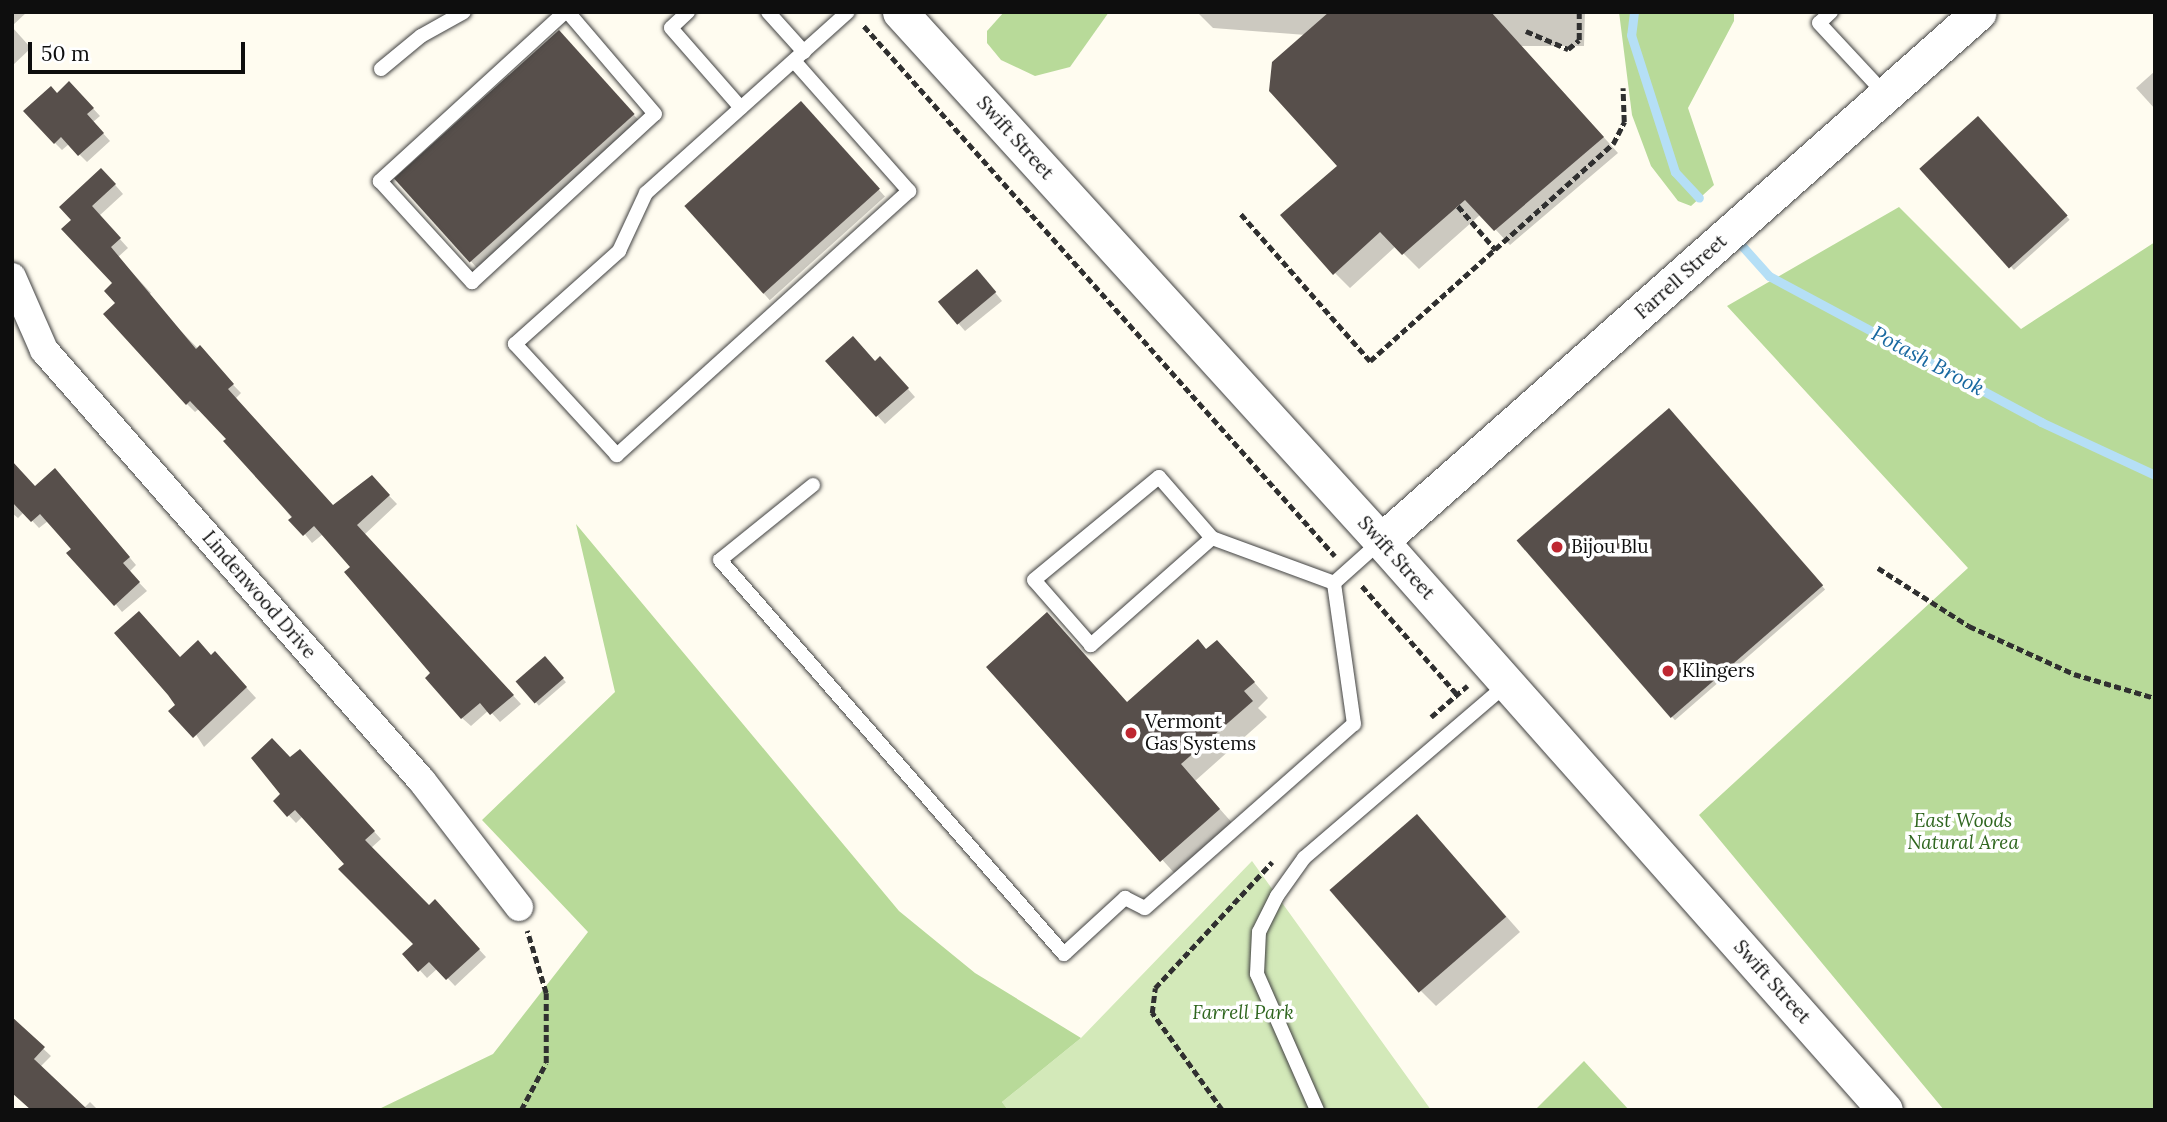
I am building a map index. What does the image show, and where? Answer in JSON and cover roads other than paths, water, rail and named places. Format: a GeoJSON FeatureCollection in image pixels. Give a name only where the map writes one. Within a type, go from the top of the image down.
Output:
{"type":"FeatureCollection","features":[{"type":"Feature","properties":{"kind":"street","name":"Swift Street"},"geometry":{"type":"LineString","coordinates":[[900,12],[1381,541],[1885,1110]]}},
{"type":"Feature","properties":{"kind":"street","name":"Farrell Street"},"geometry":{"type":"LineString","coordinates":[[1381,541],[1979,12]]}},
{"type":"Feature","properties":{"kind":"street","name":"Lindenwood Drive"},"geometry":{"type":"LineString","coordinates":[[12,277],[44,349],[422,781],[519,907]]}},
{"type":"Feature","properties":{"kind":"lane"},"geometry":{"type":"LineString","coordinates":[[381,69],[421,36],[464,12]]}},
{"type":"Feature","properties":{"kind":"lane"},"geometry":{"type":"LineString","coordinates":[[566,12],[655,114],[472,282],[380,181],[566,12]]}},
{"type":"Feature","properties":{"kind":"lane"},"geometry":{"type":"LineString","coordinates":[[688,12],[671,28],[741,108]]}},
{"type":"Feature","properties":{"kind":"lane"},"geometry":{"type":"LineString","coordinates":[[768,12],[799,57],[909,191],[617,456],[515,344],[619,251],[646,193],[799,57],[848,12]]}},
{"type":"Feature","properties":{"kind":"lane"},"geometry":{"type":"LineString","coordinates":[[1830,12],[1819,23],[1886,95]]}},
{"type":"Feature","properties":{"kind":"lane"},"geometry":{"type":"LineString","coordinates":[[1212,538],[1091,645],[1034,580],[1159,477],[1212,538],[1334,583]]}},
{"type":"Feature","properties":{"kind":"lane"},"geometry":{"type":"LineString","coordinates":[[813,485],[720,560],[1064,954],[1125,898],[1145,908],[1354,724],[1334,583]]}},
{"type":"Feature","properties":{"kind":"lane"},"geometry":{"type":"LineString","coordinates":[[1334,583],[1381,541]]}},
{"type":"Feature","properties":{"kind":"lane"},"geometry":{"type":"LineString","coordinates":[[1317,1110],[1257,974],[1259,932],[1277,896],[1304,858],[1507,684]]}},
{"type":"Feature","properties":{"kind":"waterway","name":"Potash Brook"},"geometry":{"type":"LineString","coordinates":[[1634,12],[1631,35],[1675,172],[1699,198]]}},
{"type":"Feature","properties":{"kind":"waterway","name":"Potash Brook"},"geometry":{"type":"LineString","coordinates":[[1735,238],[1769,276],[2041,422],[2155,475]]}},
{"type":"Feature","properties":{"kind":"place","name":"Bijou Blu"},"geometry":{"type":"Point","coordinates":[1557,547]}},
{"type":"Feature","properties":{"kind":"place","name":"Klingers"},"geometry":{"type":"Point","coordinates":[1668,671]}},
{"type":"Feature","properties":{"kind":"place","name":"Vermont Gas Systems"},"geometry":{"type":"Point","coordinates":[1131,733]}},
{"type":"Feature","properties":{"kind":"park label","name":"East Woods Natural Area"},"geometry":{"type":"Point","coordinates":[1963,832]}},
{"type":"Feature","properties":{"kind":"park label","name":"Farrell Park"},"geometry":{"type":"Point","coordinates":[1243,1013]}}]}
